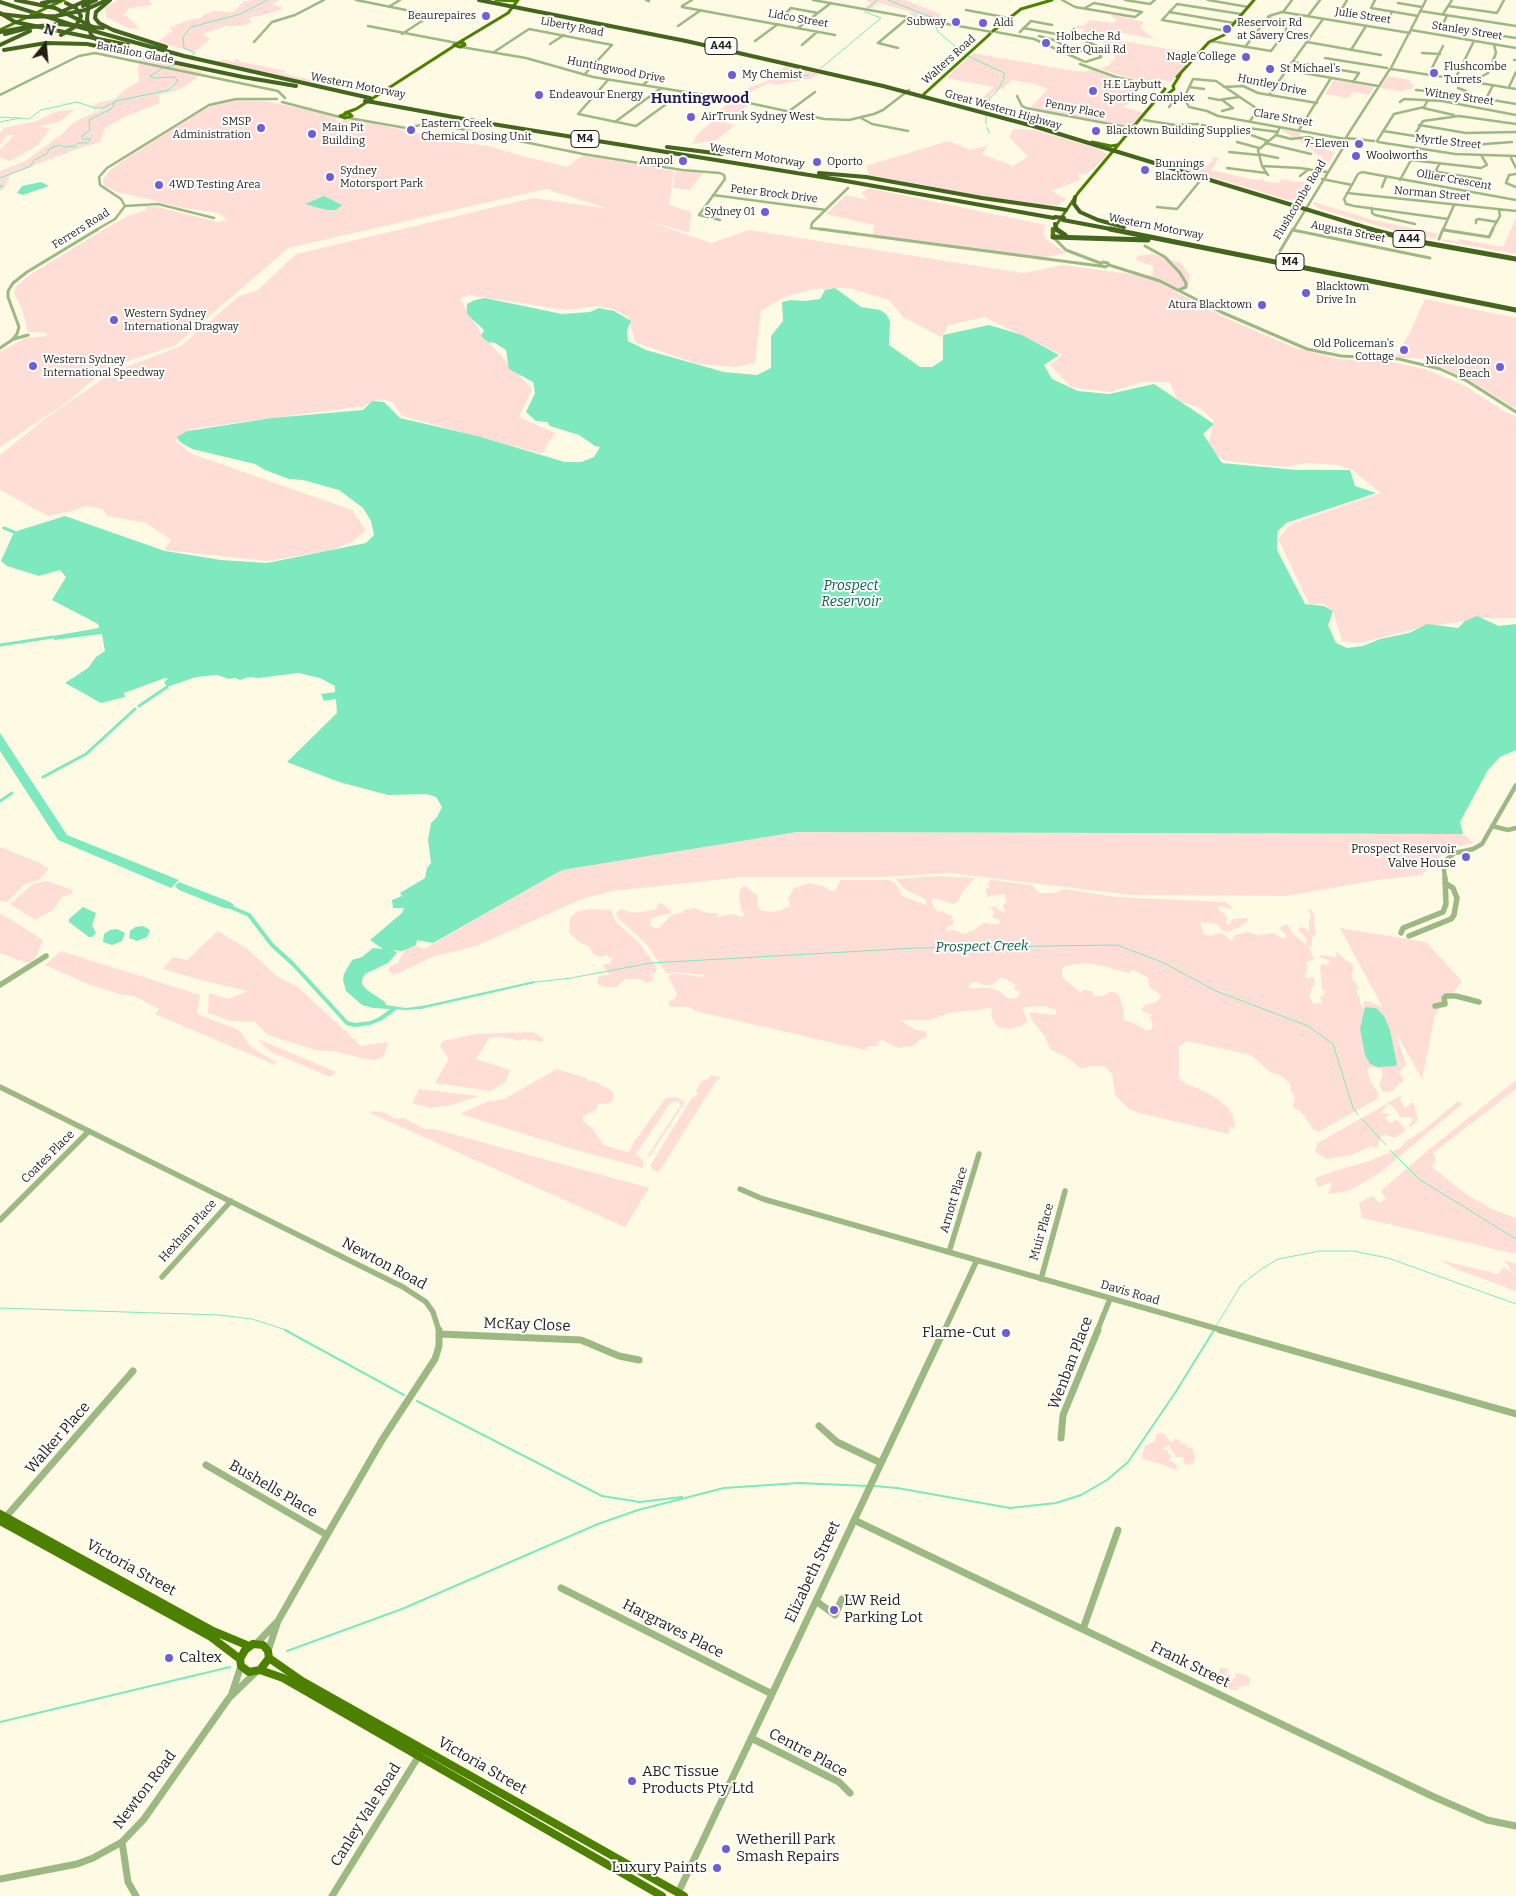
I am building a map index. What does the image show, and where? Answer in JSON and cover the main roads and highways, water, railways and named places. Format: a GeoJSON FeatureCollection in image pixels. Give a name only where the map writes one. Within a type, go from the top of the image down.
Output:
{"type":"FeatureCollection","features":[{"type":"Feature","properties":{"kind":"highway"},"geometry":{"type":"LineString","coordinates":[[16,0],[49,7],[120,39]]}},
{"type":"Feature","properties":{"kind":"highway"},"geometry":{"type":"LineString","coordinates":[[88,0],[87,8],[91,35],[101,43],[120,50]]}},
{"type":"Feature","properties":{"kind":"highway"},"geometry":{"type":"LineString","coordinates":[[0,41],[88,0]]}},
{"type":"Feature","properties":{"kind":"highway"},"geometry":{"type":"LineString","coordinates":[[0,45],[96,0]]}},
{"type":"Feature","properties":{"kind":"highway"},"geometry":{"type":"LineString","coordinates":[[0,13],[27,18],[56,16],[85,10],[108,0]]}},
{"type":"Feature","properties":{"kind":"highway"},"geometry":{"type":"LineString","coordinates":[[108,0],[100,7],[96,14],[96,19],[101,24],[186,55],[224,66]]}},
{"type":"Feature","properties":{"kind":"highway","name":"Great Western Highway"},"geometry":{"type":"LineString","coordinates":[[479,0],[517,4],[538,11],[723,48],[907,91],[1163,164],[1306,208]]}},
{"type":"Feature","properties":{"kind":"highway","name":"Great Western Highway"},"geometry":{"type":"LineString","coordinates":[[494,0],[723,48],[924,94],[1092,142],[1130,156],[1294,204],[1392,236],[1516,258]]}},
{"type":"Feature","properties":{"kind":"highway"},"geometry":{"type":"LineString","coordinates":[[2,51],[60,35],[77,25],[81,16],[78,9],[64,1],[29,3]]}},
{"type":"Feature","properties":{"kind":"highway"},"geometry":{"type":"LineString","coordinates":[[64,1],[60,6],[65,13]]}},
{"type":"Feature","properties":{"kind":"highway","name":"Western Motorway"},"geometry":{"type":"LineString","coordinates":[[0,2],[120,39],[224,66],[373,100],[531,131],[798,173],[1054,220]]}},
{"type":"Feature","properties":{"kind":"highway"},"geometry":{"type":"LineString","coordinates":[[0,6],[128,45],[178,58],[187,63]]}},
{"type":"Feature","properties":{"kind":"highway"},"geometry":{"type":"LineString","coordinates":[[0,13],[16,22],[128,45]]}},
{"type":"Feature","properties":{"kind":"highway"},"geometry":{"type":"LineString","coordinates":[[0,13],[6,21],[0,30]]}},
{"type":"Feature","properties":{"kind":"highway"},"geometry":{"type":"LineString","coordinates":[[0,36],[27,28],[52,25],[82,25],[103,28],[165,47]]}},
{"type":"Feature","properties":{"kind":"highway"},"geometry":{"type":"LineString","coordinates":[[0,30],[16,27],[40,27]]}},
{"type":"Feature","properties":{"kind":"highway"},"geometry":{"type":"LineString","coordinates":[[2,51],[38,44],[65,42],[92,44],[187,63]]}},
{"type":"Feature","properties":{"kind":"highway","name":"Western Motorway"},"geometry":{"type":"LineString","coordinates":[[187,63],[243,78],[297,86],[365,101],[373,100],[750,163],[1020,210],[1054,220]]}},
{"type":"Feature","properties":{"kind":"highway"},"geometry":{"type":"LineString","coordinates":[[900,96],[912,94],[951,104]]}},
{"type":"Feature","properties":{"kind":"highway"},"geometry":{"type":"LineString","coordinates":[[531,131],[607,146]]}},
{"type":"Feature","properties":{"kind":"highway"},"geometry":{"type":"LineString","coordinates":[[637,144],[722,154]]}},
{"type":"Feature","properties":{"kind":"highway"},"geometry":{"type":"LineString","coordinates":[[750,163],[866,177],[976,197],[1066,210]]}},
{"type":"Feature","properties":{"kind":"highway"},"geometry":{"type":"LineString","coordinates":[[731,165],[798,173]]}},
{"type":"Feature","properties":{"kind":"highway"},"geometry":{"type":"LineString","coordinates":[[902,186],[1020,210]]}},
{"type":"Feature","properties":{"kind":"highway"},"geometry":{"type":"LineString","coordinates":[[1048,207],[1064,206],[1075,196]]}},
{"type":"Feature","properties":{"kind":"highway"},"geometry":{"type":"LineString","coordinates":[[1075,196],[1074,203],[1076,209],[1090,217],[1198,245]]}},
{"type":"Feature","properties":{"kind":"highway","name":"M4"},"geometry":{"type":"LineString","coordinates":[[1053,238],[1076,235],[1082,231],[1077,226],[1063,220],[1054,220],[1059,233],[1076,235]]}},
{"type":"Feature","properties":{"kind":"highway","name":"Western Motorway"},"geometry":{"type":"LineString","coordinates":[[1063,220],[1516,309]]}},
{"type":"Feature","properties":{"kind":"highway"},"geometry":{"type":"LineString","coordinates":[[1053,238],[1144,239],[1198,245]]}},
{"type":"Feature","properties":{"kind":"main road","name":"Walters Road"},"geometry":{"type":"LineString","coordinates":[[924,94],[1009,18],[1024,7],[1052,0]]}},
{"type":"Feature","properties":{"kind":"main road"},"geometry":{"type":"LineString","coordinates":[[1053,238],[1054,220],[1066,210],[1075,196],[1134,129],[1166,88],[1211,41],[1222,36],[1227,31],[1254,0]]}},
{"type":"Feature","properties":{"kind":"main road"},"geometry":{"type":"LineString","coordinates":[[0,30],[64,1]]}},
{"type":"Feature","properties":{"kind":"main road"},"geometry":{"type":"LineString","coordinates":[[517,4],[459,45],[340,117],[351,116],[357,110],[459,45],[508,13],[517,4]]}},
{"type":"Feature","properties":{"kind":"main road"},"geometry":{"type":"LineString","coordinates":[[1134,129],[1173,89],[1180,75]]}},
{"type":"Feature","properties":{"kind":"main road"},"geometry":{"type":"LineString","coordinates":[[1166,88],[1173,89]]}},
{"type":"Feature","properties":{"kind":"main road"},"geometry":{"type":"LineString","coordinates":[[345,113],[351,116]]}},
{"type":"Feature","properties":{"kind":"main road"},"geometry":{"type":"LineString","coordinates":[[1098,146],[1107,151],[1108,156]]}},
{"type":"Feature","properties":{"kind":"main road"},"geometry":{"type":"LineString","coordinates":[[1092,177],[1115,150]]}},
{"type":"Feature","properties":{"kind":"main road","name":"Victoria Street"},"geometry":{"type":"LineString","coordinates":[[2,1518],[212,1631],[253,1645],[264,1646],[268,1654],[302,1681],[662,1896]]}},
{"type":"Feature","properties":{"kind":"main road","name":"Victoria Street"},"geometry":{"type":"LineString","coordinates":[[2,1518],[211,1637],[241,1662],[246,1671],[258,1671],[296,1685],[679,1895]]}},
{"type":"Feature","properties":{"kind":"main road"},"geometry":{"type":"LineString","coordinates":[[241,1662],[253,1645]]}},
{"type":"Feature","properties":{"kind":"main road"},"geometry":{"type":"LineString","coordinates":[[258,1671],[268,1654]]}},
{"type":"Feature","properties":{"kind":"water"},"geometry":{"type":"Polygon","coordinates":[[[41,182],[49,186],[23,195],[17,193],[22,186],[41,182]]]}},
{"type":"Feature","properties":{"kind":"water"},"geometry":{"type":"Polygon","coordinates":[[[324,196],[342,205],[336,210],[327,210],[305,204],[324,196]]]}},
{"type":"Feature","properties":{"kind":"water","name":"Prospect Reservoir"},"geometry":{"type":"Polygon","coordinates":[[[835,288],[861,307],[880,310],[886,314],[890,321],[889,345],[920,367],[932,367],[943,360],[943,335],[989,325],[1022,335],[1059,355],[1044,365],[1052,379],[1078,391],[1109,394],[1154,384],[1214,424],[1203,434],[1222,463],[1297,470],[1350,470],[1355,486],[1376,493],[1286,523],[1277,532],[1277,550],[1305,604],[1324,606],[1333,611],[1328,625],[1336,643],[1347,648],[1363,646],[1380,639],[1409,633],[1427,624],[1458,628],[1465,621],[1477,616],[1499,626],[1516,624],[1516,750],[1500,757],[1488,770],[1460,822],[1463,834],[797,832],[562,870],[433,943],[417,940],[416,945],[407,949],[401,951],[393,950],[397,953],[388,963],[365,974],[362,980],[362,984],[367,990],[385,1002],[386,1005],[406,1008],[534,981],[535,983],[421,1009],[373,1008],[362,1005],[346,991],[343,980],[344,974],[352,960],[362,957],[373,948],[383,949],[370,940],[402,913],[404,908],[393,908],[392,900],[402,896],[400,893],[425,878],[427,868],[431,863],[428,840],[431,823],[437,817],[442,807],[436,797],[426,794],[388,795],[339,782],[287,762],[337,713],[336,699],[324,701],[321,694],[335,692],[335,686],[320,678],[298,673],[258,678],[249,677],[240,680],[217,675],[196,677],[167,687],[164,682],[168,679],[165,678],[124,693],[125,697],[101,703],[65,683],[88,668],[96,657],[105,651],[102,634],[54,640],[53,636],[99,628],[98,624],[52,600],[66,577],[60,570],[39,576],[7,566],[1,561],[14,532],[65,516],[165,551],[221,560],[267,563],[366,543],[374,535],[371,521],[363,508],[339,490],[303,480],[289,479],[255,464],[192,449],[180,442],[177,437],[187,431],[272,418],[363,410],[372,401],[384,402],[400,418],[477,436],[565,462],[581,462],[594,457],[600,447],[595,446],[579,435],[550,426],[547,422],[536,421],[526,412],[535,393],[533,382],[509,369],[506,350],[495,343],[488,342],[481,336],[484,330],[467,314],[467,304],[475,300],[485,298],[562,314],[590,312],[599,308],[614,311],[631,321],[627,330],[628,341],[646,350],[724,372],[757,375],[771,368],[771,336],[783,321],[782,302],[820,299],[825,290],[835,288]]]}},
{"type":"Feature","properties":{"kind":"water"},"geometry":{"type":"Polygon","coordinates":[[[0,733],[67,835],[179,880],[171,888],[58,840],[0,751],[0,733]]]}},
{"type":"Feature","properties":{"kind":"water"},"geometry":{"type":"Polygon","coordinates":[[[179,882],[234,905],[231,909],[224,908],[179,890],[175,886],[179,882]]]}},
{"type":"Feature","properties":{"kind":"water"},"geometry":{"type":"Polygon","coordinates":[[[83,907],[96,913],[92,925],[96,933],[92,937],[89,937],[69,922],[69,919],[83,907]]]}},
{"type":"Feature","properties":{"kind":"water"},"geometry":{"type":"Polygon","coordinates":[[[143,926],[150,930],[147,937],[137,941],[129,938],[130,931],[135,927],[143,926]]]}},
{"type":"Feature","properties":{"kind":"water"},"geometry":{"type":"Polygon","coordinates":[[[117,929],[125,933],[122,941],[112,945],[103,942],[104,934],[110,930],[117,929]]]}},
{"type":"Feature","properties":{"kind":"water"},"geometry":{"type":"Polygon","coordinates":[[[1365,1007],[1376,1008],[1384,1016],[1390,1030],[1396,1066],[1378,1067],[1370,1064],[1365,1055],[1360,1029],[1365,1007]]]}},
{"type":"Feature","properties":{"kind":"waterway"},"geometry":{"type":"LineString","coordinates":[[191,56],[195,53],[184,48],[183,37],[191,27],[241,14],[267,0]]}},
{"type":"Feature","properties":{"kind":"waterway"},"geometry":{"type":"LineString","coordinates":[[868,8],[877,0]]}},
{"type":"Feature","properties":{"kind":"waterway"},"geometry":{"type":"LineString","coordinates":[[888,0],[936,19],[935,25],[938,32],[965,54]]}},
{"type":"Feature","properties":{"kind":"waterway"},"geometry":{"type":"LineString","coordinates":[[821,68],[881,18],[865,12],[866,10]]}},
{"type":"Feature","properties":{"kind":"waterway"},"geometry":{"type":"LineString","coordinates":[[968,56],[1004,73],[1004,79],[989,100],[991,111]]}},
{"type":"Feature","properties":{"kind":"waterway"},"geometry":{"type":"LineString","coordinates":[[167,67],[175,65]]}},
{"type":"Feature","properties":{"kind":"waterway"},"geometry":{"type":"LineString","coordinates":[[0,178],[31,166],[34,160],[47,154],[49,149],[59,145],[65,147],[75,146],[78,143],[87,143],[91,139],[83,139],[82,136],[90,130],[89,120],[111,109],[116,101],[169,90],[178,81],[175,77],[154,78],[150,76],[163,68]]}},
{"type":"Feature","properties":{"kind":"waterway"},"geometry":{"type":"LineString","coordinates":[[800,77],[809,75]]}},
{"type":"Feature","properties":{"kind":"waterway"},"geometry":{"type":"LineString","coordinates":[[0,122],[20,118],[29,119],[41,110],[77,102],[95,108],[103,108],[115,102]]}},
{"type":"Feature","properties":{"kind":"waterway"},"geometry":{"type":"LineString","coordinates":[[986,115],[986,124]]}},
{"type":"Feature","properties":{"kind":"waterway"},"geometry":{"type":"LineString","coordinates":[[0,117],[19,118]]}},
{"type":"Feature","properties":{"kind":"waterway"},"geometry":{"type":"LineString","coordinates":[[987,127],[989,133]]}},
{"type":"Feature","properties":{"kind":"waterway"},"geometry":{"type":"LineString","coordinates":[[0,185],[3,186],[0,188]]}},
{"type":"Feature","properties":{"kind":"waterway"},"geometry":{"type":"LineString","coordinates":[[4,528],[14,532]]}},
{"type":"Feature","properties":{"kind":"waterway"},"geometry":{"type":"LineString","coordinates":[[0,645],[53,637]]}},
{"type":"Feature","properties":{"kind":"waterway"},"geometry":{"type":"LineString","coordinates":[[139,706],[167,687]]}},
{"type":"Feature","properties":{"kind":"waterway"},"geometry":{"type":"LineString","coordinates":[[43,777],[86,754],[135,709]]}},
{"type":"Feature","properties":{"kind":"waterway"},"geometry":{"type":"LineString","coordinates":[[0,801],[12,793]]}},
{"type":"Feature","properties":{"kind":"waterway"},"geometry":{"type":"LineString","coordinates":[[228,906],[249,915],[272,945],[293,964],[347,1023],[355,1025],[370,1023],[380,1019],[394,1009]]}},
{"type":"Feature","properties":{"kind":"waterway","name":"Prospect Creek"},"geometry":{"type":"LineString","coordinates":[[535,982],[571,978],[651,963],[916,948],[1117,945],[1162,962],[1216,991],[1308,1026],[1333,1044],[1353,1108],[1358,1115]]}},
{"type":"Feature","properties":{"kind":"waterway","name":"Prospect Creek"},"geometry":{"type":"LineString","coordinates":[[1362,1119],[1386,1145]]}},
{"type":"Feature","properties":{"kind":"waterway","name":"Prospect Creek"},"geometry":{"type":"LineString","coordinates":[[1390,1150],[1419,1179],[1516,1239]]}},
{"type":"Feature","properties":{"kind":"waterway"},"geometry":{"type":"LineString","coordinates":[[1216,1326],[1241,1285],[1260,1270],[1278,1259],[1320,1251],[1353,1251],[1388,1258],[1516,1304]]}},
{"type":"Feature","properties":{"kind":"waterway"},"geometry":{"type":"LineString","coordinates":[[0,1308],[220,1315],[252,1319],[289,1331]]}},
{"type":"Feature","properties":{"kind":"waterway"},"geometry":{"type":"LineString","coordinates":[[285,1330],[404,1395]]}},
{"type":"Feature","properties":{"kind":"waterway"},"geometry":{"type":"LineString","coordinates":[[874,1486],[897,1488],[1010,1508],[1056,1503],[1081,1495],[1107,1480],[1128,1462],[1175,1393],[1214,1330]]}},
{"type":"Feature","properties":{"kind":"waterway"},"geometry":{"type":"LineString","coordinates":[[417,1401],[602,1496],[640,1502],[682,1497]]}},
{"type":"Feature","properties":{"kind":"waterway"},"geometry":{"type":"LineString","coordinates":[[287,1651],[402,1609],[598,1524],[638,1510],[724,1488],[799,1483],[868,1486]]}},
{"type":"Feature","properties":{"kind":"waterway"},"geometry":{"type":"LineString","coordinates":[[0,1722],[230,1667]]}},
{"type":"Feature","properties":{"kind":"place","name":"Beaurepaires"},"geometry":{"type":"Point","coordinates":[486,16]}},
{"type":"Feature","properties":{"kind":"place","name":"Subway"},"geometry":{"type":"Point","coordinates":[956,22]}},
{"type":"Feature","properties":{"kind":"place","name":"Aldi"},"geometry":{"type":"Point","coordinates":[983,23]}},
{"type":"Feature","properties":{"kind":"place","name":"Reservoir Rd at Savery Cres"},"geometry":{"type":"Point","coordinates":[1227,29]}},
{"type":"Feature","properties":{"kind":"place","name":"Holbeche Rd after Quail Rd"},"geometry":{"type":"Point","coordinates":[1046,43]}},
{"type":"Feature","properties":{"kind":"place","name":"Nagle College"},"geometry":{"type":"Point","coordinates":[1246,57]}},
{"type":"Feature","properties":{"kind":"place","name":"St Michael's"},"geometry":{"type":"Point","coordinates":[1270,69]}},
{"type":"Feature","properties":{"kind":"place","name":"Flushcombe Turrets"},"geometry":{"type":"Point","coordinates":[1434,73]}},
{"type":"Feature","properties":{"kind":"place","name":"My Chemist"},"geometry":{"type":"Point","coordinates":[732,75]}},
{"type":"Feature","properties":{"kind":"place","name":"H.E Laybutt Sporting Complex"},"geometry":{"type":"Point","coordinates":[1093,91]}},
{"type":"Feature","properties":{"kind":"place","name":"Endeavour Energy"},"geometry":{"type":"Point","coordinates":[539,95]}},
{"type":"Feature","properties":{"kind":"place","name":"AirTrunk Sydney West"},"geometry":{"type":"Point","coordinates":[691,117]}},
{"type":"Feature","properties":{"kind":"place","name":"SMSP Administration"},"geometry":{"type":"Point","coordinates":[261,128]}},
{"type":"Feature","properties":{"kind":"place","name":"Eastern Creek Chemical Dosing Unit"},"geometry":{"type":"Point","coordinates":[411,130]}},
{"type":"Feature","properties":{"kind":"place","name":"Blacktown Building Supplies"},"geometry":{"type":"Point","coordinates":[1096,131]}},
{"type":"Feature","properties":{"kind":"place","name":"Main Pit Building"},"geometry":{"type":"Point","coordinates":[312,134]}},
{"type":"Feature","properties":{"kind":"place","name":"7-Eleven"},"geometry":{"type":"Point","coordinates":[1359,144]}},
{"type":"Feature","properties":{"kind":"place","name":"Woolworths"},"geometry":{"type":"Point","coordinates":[1356,156]}},
{"type":"Feature","properties":{"kind":"place","name":"Ampol"},"geometry":{"type":"Point","coordinates":[683,161]}},
{"type":"Feature","properties":{"kind":"place","name":"Oporto"},"geometry":{"type":"Point","coordinates":[817,162]}},
{"type":"Feature","properties":{"kind":"place","name":"Bunnings Blacktown"},"geometry":{"type":"Point","coordinates":[1145,170]}},
{"type":"Feature","properties":{"kind":"place","name":"Sydney Motorsport Park"},"geometry":{"type":"Point","coordinates":[330,177]}},
{"type":"Feature","properties":{"kind":"place","name":"4WD Testing Area"},"geometry":{"type":"Point","coordinates":[159,185]}},
{"type":"Feature","properties":{"kind":"place","name":"Sydney 01"},"geometry":{"type":"Point","coordinates":[765,212]}},
{"type":"Feature","properties":{"kind":"place","name":"Blacktown Drive In"},"geometry":{"type":"Point","coordinates":[1306,293]}},
{"type":"Feature","properties":{"kind":"place","name":"Atura Blacktown"},"geometry":{"type":"Point","coordinates":[1262,305]}},
{"type":"Feature","properties":{"kind":"place","name":"Western Sydney International Dragway"},"geometry":{"type":"Point","coordinates":[114,320]}},
{"type":"Feature","properties":{"kind":"place","name":"Old Policeman's Cottage"},"geometry":{"type":"Point","coordinates":[1404,350]}},
{"type":"Feature","properties":{"kind":"place","name":"Western Sydney International Speedway"},"geometry":{"type":"Point","coordinates":[33,366]}},
{"type":"Feature","properties":{"kind":"place","name":"Nickelodeon Beach"},"geometry":{"type":"Point","coordinates":[1500,367]}},
{"type":"Feature","properties":{"kind":"place","name":"Prospect Reservoir Valve House"},"geometry":{"type":"Point","coordinates":[1466,857]}},
{"type":"Feature","properties":{"kind":"place","name":"Flame-Cut"},"geometry":{"type":"Point","coordinates":[1006,1333]}},
{"type":"Feature","properties":{"kind":"place","name":"LW Reid Parking Lot"},"geometry":{"type":"Point","coordinates":[834,1610]}},
{"type":"Feature","properties":{"kind":"place","name":"Caltex"},"geometry":{"type":"Point","coordinates":[169,1658]}},
{"type":"Feature","properties":{"kind":"place","name":"ABC Tissue Products Pty Ltd"},"geometry":{"type":"Point","coordinates":[632,1781]}},
{"type":"Feature","properties":{"kind":"place","name":"Wetherill Park Smash Repairs"},"geometry":{"type":"Point","coordinates":[726,1849]}},
{"type":"Feature","properties":{"kind":"place","name":"Luxury Paints"},"geometry":{"type":"Point","coordinates":[717,1868]}},
{"type":"Feature","properties":{"kind":"district","name":"Huntingwood"},"geometry":{"type":"Point","coordinates":[700,99]}}]}
